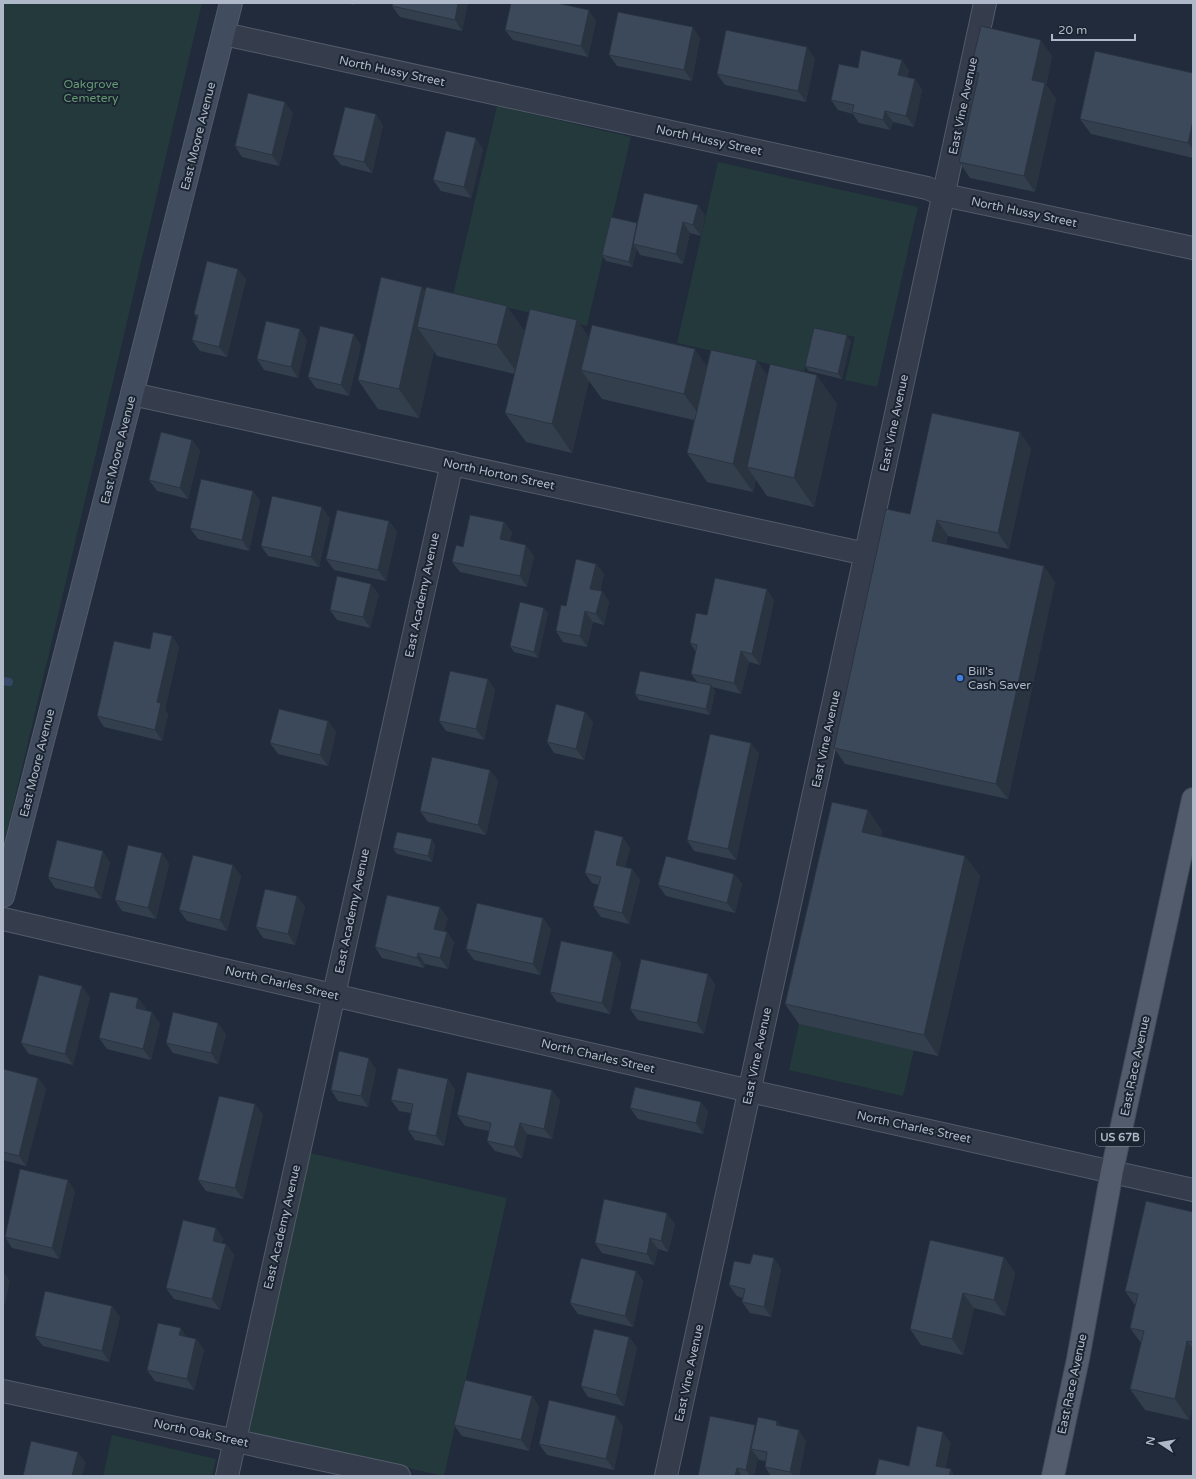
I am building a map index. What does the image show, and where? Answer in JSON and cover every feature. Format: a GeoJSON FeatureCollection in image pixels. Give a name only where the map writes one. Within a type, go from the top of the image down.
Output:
{"type":"FeatureCollection","features":[{"type":"Feature","properties":{"kind":"main road","name":"East Race Avenue"},"geometry":{"type":"LineString","coordinates":[[1053,1476],[1078,1359],[1112,1171],[1193,799]]}},
{"type":"Feature","properties":{"kind":"street","name":"East Moore Avenue"},"geometry":{"type":"LineString","coordinates":[[3,896],[231,3]]}},
{"type":"Feature","properties":{"kind":"street","name":"East Vine Avenue"},"geometry":{"type":"LineString","coordinates":[[666,1476],[986,3]]}},
{"type":"Feature","properties":{"kind":"street","name":"North Hussy Street"},"geometry":{"type":"LineString","coordinates":[[224,34],[919,186],[944,195],[1193,248]]}},
{"type":"Feature","properties":{"kind":"street","name":"North Horton Street"},"geometry":{"type":"LineString","coordinates":[[132,394],[866,554]]}},
{"type":"Feature","properties":{"kind":"street","name":"East Academy Avenue"},"geometry":{"type":"LineString","coordinates":[[227,1476],[452,464]]}},
{"type":"Feature","properties":{"kind":"street","name":"North Charles Street"},"geometry":{"type":"LineString","coordinates":[[3,919],[750,1091],[1193,1190]]}},
{"type":"Feature","properties":{"kind":"street","name":"North Oak Street"},"geometry":{"type":"LineString","coordinates":[[3,1391],[399,1476]]}},
{"type":"Feature","properties":{"kind":"green space","name":"Oakgrove Cemetery"},"geometry":{"type":"Polygon","coordinates":[[[3,3],[202,3],[3,849],[3,3]]]}},
{"type":"Feature","properties":{"kind":"green space"},"geometry":{"type":"Polygon","coordinates":[[[497,106],[631,137],[587,326],[453,295],[497,106]]]}},
{"type":"Feature","properties":{"kind":"green space"},"geometry":{"type":"Polygon","coordinates":[[[718,162],[918,207],[877,387],[845,380],[855,337],[815,328],[804,372],[677,343],[718,162]]]}},
{"type":"Feature","properties":{"kind":"green space"},"geometry":{"type":"Polygon","coordinates":[[[799,1024],[914,1050],[903,1096],[789,1070],[799,1024]]]}},
{"type":"Feature","properties":{"kind":"green space"},"geometry":{"type":"Polygon","coordinates":[[[310,1153],[507,1198],[444,1476],[247,1432],[310,1153]]]}},
{"type":"Feature","properties":{"kind":"green space"},"geometry":{"type":"Polygon","coordinates":[[[112,1435],[216,1459],[212,1476],[103,1476],[112,1435]]]}},
{"type":"Feature","properties":{"kind":"building"},"geometry":{"type":"Polygon","coordinates":[[[393,3],[458,3],[455,20],[392,6],[393,3]]]}},
{"type":"Feature","properties":{"kind":"building"},"geometry":{"type":"Polygon","coordinates":[[[511,3],[557,3],[589,10],[581,46],[505,30],[511,3]]]}},
{"type":"Feature","properties":{"kind":"building"},"geometry":{"type":"Polygon","coordinates":[[[618,12],[693,27],[684,70],[609,55],[618,12]]]}},
{"type":"Feature","properties":{"kind":"building"},"geometry":{"type":"Polygon","coordinates":[[[981,26],[1041,40],[1032,80],[1045,83],[1024,176],[959,162],[979,73],[970,71],[981,26]]]}},
{"type":"Feature","properties":{"kind":"building"},"geometry":{"type":"Polygon","coordinates":[[[726,30],[807,47],[798,91],[717,74],[726,30]]]}},
{"type":"Feature","properties":{"kind":"building"},"geometry":{"type":"Polygon","coordinates":[[[861,50],[902,60],[898,75],[915,79],[906,116],[885,111],[883,120],[852,112],[854,105],[831,100],[839,64],[858,68],[861,50]]]}},
{"type":"Feature","properties":{"kind":"building"},"geometry":{"type":"Polygon","coordinates":[[[1095,51],[1193,73],[1193,121],[1188,143],[1080,119],[1095,51]]]}},
{"type":"Feature","properties":{"kind":"building"},"geometry":{"type":"Polygon","coordinates":[[[248,93],[285,102],[272,155],[235,146],[248,93]]]}},
{"type":"Feature","properties":{"kind":"building"},"geometry":{"type":"Polygon","coordinates":[[[345,107],[376,114],[364,162],[333,155],[345,107]]]}},
{"type":"Feature","properties":{"kind":"building"},"geometry":{"type":"Polygon","coordinates":[[[446,131],[476,138],[464,187],[433,180],[446,131]]]}},
{"type":"Feature","properties":{"kind":"building"},"geometry":{"type":"Polygon","coordinates":[[[644,193],[698,205],[693,225],[683,222],[676,254],[633,244],[644,193]]]}},
{"type":"Feature","properties":{"kind":"building"},"geometry":{"type":"Polygon","coordinates":[[[611,217],[637,223],[629,262],[602,255],[611,217]]]}},
{"type":"Feature","properties":{"kind":"building"},"geometry":{"type":"Polygon","coordinates":[[[207,261],[238,269],[219,347],[192,340],[198,315],[194,314],[207,261]]]}},
{"type":"Feature","properties":{"kind":"building"},"geometry":{"type":"Polygon","coordinates":[[[381,277],[422,287],[399,389],[358,380],[381,277]]]}},
{"type":"Feature","properties":{"kind":"building"},"geometry":{"type":"Polygon","coordinates":[[[426,287],[507,306],[497,345],[417,327],[426,287]]]}},
{"type":"Feature","properties":{"kind":"building"},"geometry":{"type":"Polygon","coordinates":[[[530,309],[577,320],[552,424],[505,413],[530,309]]]}},
{"type":"Feature","properties":{"kind":"building"},"geometry":{"type":"Polygon","coordinates":[[[266,321],[300,329],[291,367],[257,359],[266,321]]]}},
{"type":"Feature","properties":{"kind":"building"},"geometry":{"type":"Polygon","coordinates":[[[592,325],[695,349],[684,394],[581,370],[592,325]]]}},
{"type":"Feature","properties":{"kind":"building"},"geometry":{"type":"Polygon","coordinates":[[[320,326],[354,334],[341,385],[308,377],[320,326]]]}},
{"type":"Feature","properties":{"kind":"building"},"geometry":{"type":"Polygon","coordinates":[[[814,328],[847,335],[838,374],[805,366],[814,328]]]}},
{"type":"Feature","properties":{"kind":"building"},"geometry":{"type":"Polygon","coordinates":[[[711,350],[757,360],[733,464],[687,453],[711,350]]]}},
{"type":"Feature","properties":{"kind":"building"},"geometry":{"type":"Polygon","coordinates":[[[770,364],[817,375],[794,478],[747,467],[770,364]]]}},
{"type":"Feature","properties":{"kind":"building"},"geometry":{"type":"Polygon","coordinates":[[[932,413],[1020,432],[998,533],[937,520],[932,541],[1044,566],[996,784],[834,748],[886,509],[910,514],[932,413]]]}},
{"type":"Feature","properties":{"kind":"building"},"geometry":{"type":"Polygon","coordinates":[[[161,432],[192,440],[180,488],[149,480],[161,432]]]}},
{"type":"Feature","properties":{"kind":"building"},"geometry":{"type":"Polygon","coordinates":[[[201,479],[253,491],[242,540],[190,528],[201,479]]]}},
{"type":"Feature","properties":{"kind":"building"},"geometry":{"type":"Polygon","coordinates":[[[272,496],[322,507],[311,557],[261,546],[272,496]]]}},
{"type":"Feature","properties":{"kind":"building"},"geometry":{"type":"Polygon","coordinates":[[[337,510],[389,521],[378,570],[326,559],[337,510]]]}},
{"type":"Feature","properties":{"kind":"building"},"geometry":{"type":"Polygon","coordinates":[[[470,515],[504,522],[500,539],[526,545],[520,576],[452,562],[456,545],[463,547],[470,515]]]}},
{"type":"Feature","properties":{"kind":"building"},"geometry":{"type":"Polygon","coordinates":[[[576,559],[596,564],[590,589],[602,591],[596,614],[585,611],[580,636],[556,631],[561,605],[566,606],[576,559]]]}},
{"type":"Feature","properties":{"kind":"building"},"geometry":{"type":"Polygon","coordinates":[[[337,576],[371,584],[363,617],[330,610],[337,576]]]}},
{"type":"Feature","properties":{"kind":"building"},"geometry":{"type":"Polygon","coordinates":[[[715,578],[767,589],[752,654],[741,651],[734,683],[691,674],[697,645],[690,643],[696,613],[707,615],[715,578]]]}},
{"type":"Feature","properties":{"kind":"building"},"geometry":{"type":"Polygon","coordinates":[[[520,602],[544,608],[534,652],[510,646],[520,602]]]}},
{"type":"Feature","properties":{"kind":"building"},"geometry":{"type":"Polygon","coordinates":[[[153,632],[172,636],[157,702],[161,703],[155,730],[97,716],[114,641],[150,649],[153,632]]]}},
{"type":"Feature","properties":{"kind":"building"},"geometry":{"type":"Polygon","coordinates":[[[450,671],[488,679],[476,729],[439,721],[450,671]]]}},
{"type":"Feature","properties":{"kind":"building"},"geometry":{"type":"Polygon","coordinates":[[[640,671],[711,685],[706,709],[635,694],[640,671]]]}},
{"type":"Feature","properties":{"kind":"building"},"geometry":{"type":"Polygon","coordinates":[[[556,704],[585,712],[576,749],[547,742],[556,704]]]}},
{"type":"Feature","properties":{"kind":"building"},"geometry":{"type":"Polygon","coordinates":[[[279,709],[328,721],[320,755],[270,743],[279,709]]]}},
{"type":"Feature","properties":{"kind":"building"},"geometry":{"type":"Polygon","coordinates":[[[710,734],[751,743],[728,849],[687,840],[710,734]]]}},
{"type":"Feature","properties":{"kind":"building"},"geometry":{"type":"Polygon","coordinates":[[[432,757],[490,770],[478,825],[420,811],[432,757]]]}},
{"type":"Feature","properties":{"kind":"building"},"geometry":{"type":"Polygon","coordinates":[[[832,802],[868,810],[862,832],[965,856],[924,1035],[785,1004],[832,802]]]}},
{"type":"Feature","properties":{"kind":"building"},"geometry":{"type":"Polygon","coordinates":[[[595,830],[623,837],[616,865],[632,869],[622,913],[593,906],[601,877],[585,873],[595,830]]]}},
{"type":"Feature","properties":{"kind":"building"},"geometry":{"type":"Polygon","coordinates":[[[397,832],[432,839],[428,856],[393,848],[397,832]]]}},
{"type":"Feature","properties":{"kind":"building"},"geometry":{"type":"Polygon","coordinates":[[[57,840],[103,851],[94,888],[48,877],[57,840]]]}},
{"type":"Feature","properties":{"kind":"building"},"geometry":{"type":"Polygon","coordinates":[[[128,845],[162,853],[148,908],[115,900],[128,845]]]}},
{"type":"Feature","properties":{"kind":"building"},"geometry":{"type":"Polygon","coordinates":[[[193,855],[233,865],[220,920],[179,910],[193,855]]]}},
{"type":"Feature","properties":{"kind":"building"},"geometry":{"type":"Polygon","coordinates":[[[666,856],[734,874],[727,903],[658,885],[666,856]]]}},
{"type":"Feature","properties":{"kind":"building"},"geometry":{"type":"Polygon","coordinates":[[[265,889],[297,896],[288,934],[256,927],[265,889]]]}},
{"type":"Feature","properties":{"kind":"building"},"geometry":{"type":"Polygon","coordinates":[[[387,895],[440,907],[434,929],[447,932],[440,958],[418,953],[417,958],[375,947],[387,895]]]}},
{"type":"Feature","properties":{"kind":"building"},"geometry":{"type":"Polygon","coordinates":[[[477,903],[543,918],[533,964],[466,949],[477,903]]]}},
{"type":"Feature","properties":{"kind":"building"},"geometry":{"type":"Polygon","coordinates":[[[561,941],[613,952],[602,1003],[550,992],[561,941]]]}},
{"type":"Feature","properties":{"kind":"building"},"geometry":{"type":"Polygon","coordinates":[[[641,959],[708,974],[697,1023],[630,1009],[641,959]]]}},
{"type":"Feature","properties":{"kind":"building"},"geometry":{"type":"Polygon","coordinates":[[[39,975],[82,986],[65,1054],[21,1043],[39,975]]]}},
{"type":"Feature","properties":{"kind":"building"},"geometry":{"type":"Polygon","coordinates":[[[110,992],[138,998],[136,1008],[152,1012],[143,1049],[99,1038],[110,992]]]}},
{"type":"Feature","properties":{"kind":"building"},"geometry":{"type":"Polygon","coordinates":[[[173,1012],[218,1023],[211,1053],[166,1043],[173,1012]]]}},
{"type":"Feature","properties":{"kind":"building"},"geometry":{"type":"Polygon","coordinates":[[[339,1051],[369,1058],[361,1096],[331,1090],[339,1051]]]}},
{"type":"Feature","properties":{"kind":"building"},"geometry":{"type":"Polygon","coordinates":[[[398,1068],[448,1079],[436,1136],[408,1130],[413,1104],[391,1100],[398,1068]]]}},
{"type":"Feature","properties":{"kind":"building"},"geometry":{"type":"Polygon","coordinates":[[[3,1069],[38,1078],[19,1156],[3,1152],[3,1069]]]}},
{"type":"Feature","properties":{"kind":"building"},"geometry":{"type":"Polygon","coordinates":[[[467,1072],[552,1090],[544,1129],[520,1123],[514,1147],[487,1141],[491,1123],[457,1115],[467,1072]]]}},
{"type":"Feature","properties":{"kind":"building"},"geometry":{"type":"Polygon","coordinates":[[[635,1087],[701,1102],[696,1123],[630,1108],[635,1087]]]}},
{"type":"Feature","properties":{"kind":"building"},"geometry":{"type":"Polygon","coordinates":[[[219,1096],[255,1104],[235,1188],[198,1180],[219,1096]]]}},
{"type":"Feature","properties":{"kind":"building"},"geometry":{"type":"Polygon","coordinates":[[[20,1169],[68,1180],[52,1248],[5,1237],[20,1169]]]}},
{"type":"Feature","properties":{"kind":"building"},"geometry":{"type":"Polygon","coordinates":[[[604,1199],[667,1213],[661,1241],[650,1238],[647,1254],[595,1243],[604,1199]]]}},
{"type":"Feature","properties":{"kind":"building"},"geometry":{"type":"Polygon","coordinates":[[[1146,1201],[1193,1212],[1193,1342],[1187,1341],[1175,1399],[1130,1389],[1144,1331],[1130,1328],[1138,1294],[1125,1291],[1146,1201]]]}},
{"type":"Feature","properties":{"kind":"building"},"geometry":{"type":"Polygon","coordinates":[[[183,1220],[216,1228],[213,1241],[226,1244],[212,1299],[166,1288],[183,1220]]]}},
{"type":"Feature","properties":{"kind":"building"},"geometry":{"type":"Polygon","coordinates":[[[930,1240],[1004,1257],[994,1300],[963,1293],[952,1339],[910,1329],[930,1240]]]}},
{"type":"Feature","properties":{"kind":"building"},"geometry":{"type":"Polygon","coordinates":[[[753,1254],[774,1258],[764,1307],[742,1302],[745,1289],[729,1285],[734,1261],[750,1264],[753,1254]]]}},
{"type":"Feature","properties":{"kind":"building"},"geometry":{"type":"Polygon","coordinates":[[[581,1258],[636,1271],[625,1316],[570,1303],[581,1258]]]}},
{"type":"Feature","properties":{"kind":"building"},"geometry":{"type":"Polygon","coordinates":[[[45,1291],[112,1306],[102,1351],[35,1336],[45,1291]]]}},
{"type":"Feature","properties":{"kind":"building"},"geometry":{"type":"Polygon","coordinates":[[[158,1323],[181,1328],[179,1335],[196,1339],[187,1379],[147,1370],[158,1323]]]}},
{"type":"Feature","properties":{"kind":"building"},"geometry":{"type":"Polygon","coordinates":[[[594,1329],[629,1337],[616,1395],[581,1386],[594,1329]]]}},
{"type":"Feature","properties":{"kind":"building"},"geometry":{"type":"Polygon","coordinates":[[[465,1380],[532,1396],[521,1440],[454,1425],[465,1380]]]}},
{"type":"Feature","properties":{"kind":"building"},"geometry":{"type":"Polygon","coordinates":[[[549,1400],[616,1416],[606,1459],[539,1444],[549,1400]]]}},
{"type":"Feature","properties":{"kind":"building"},"geometry":{"type":"Polygon","coordinates":[[[710,1416],[755,1425],[746,1470],[737,1468],[735,1476],[698,1476],[710,1416]]]}},
{"type":"Feature","properties":{"kind":"building"},"geometry":{"type":"Polygon","coordinates":[[[758,1417],[777,1421],[776,1425],[799,1430],[790,1472],[765,1467],[767,1452],[751,1449],[758,1417]]]}},
{"type":"Feature","properties":{"kind":"building"},"geometry":{"type":"Polygon","coordinates":[[[917,1426],[943,1432],[936,1466],[951,1469],[949,1476],[875,1476],[879,1459],[909,1466],[917,1426]]]}},
{"type":"Feature","properties":{"kind":"building"},"geometry":{"type":"Polygon","coordinates":[[[31,1441],[78,1452],[72,1476],[23,1476],[31,1441]]]}},
{"type":"Feature","properties":{"kind":"waterway"},"geometry":{"type":"LineString","coordinates":[[3,681],[9,682]]}},
{"type":"Feature","properties":{"kind":"place","name":"Bill's Cash Saver"},"geometry":{"type":"Point","coordinates":[960,678]}}]}
